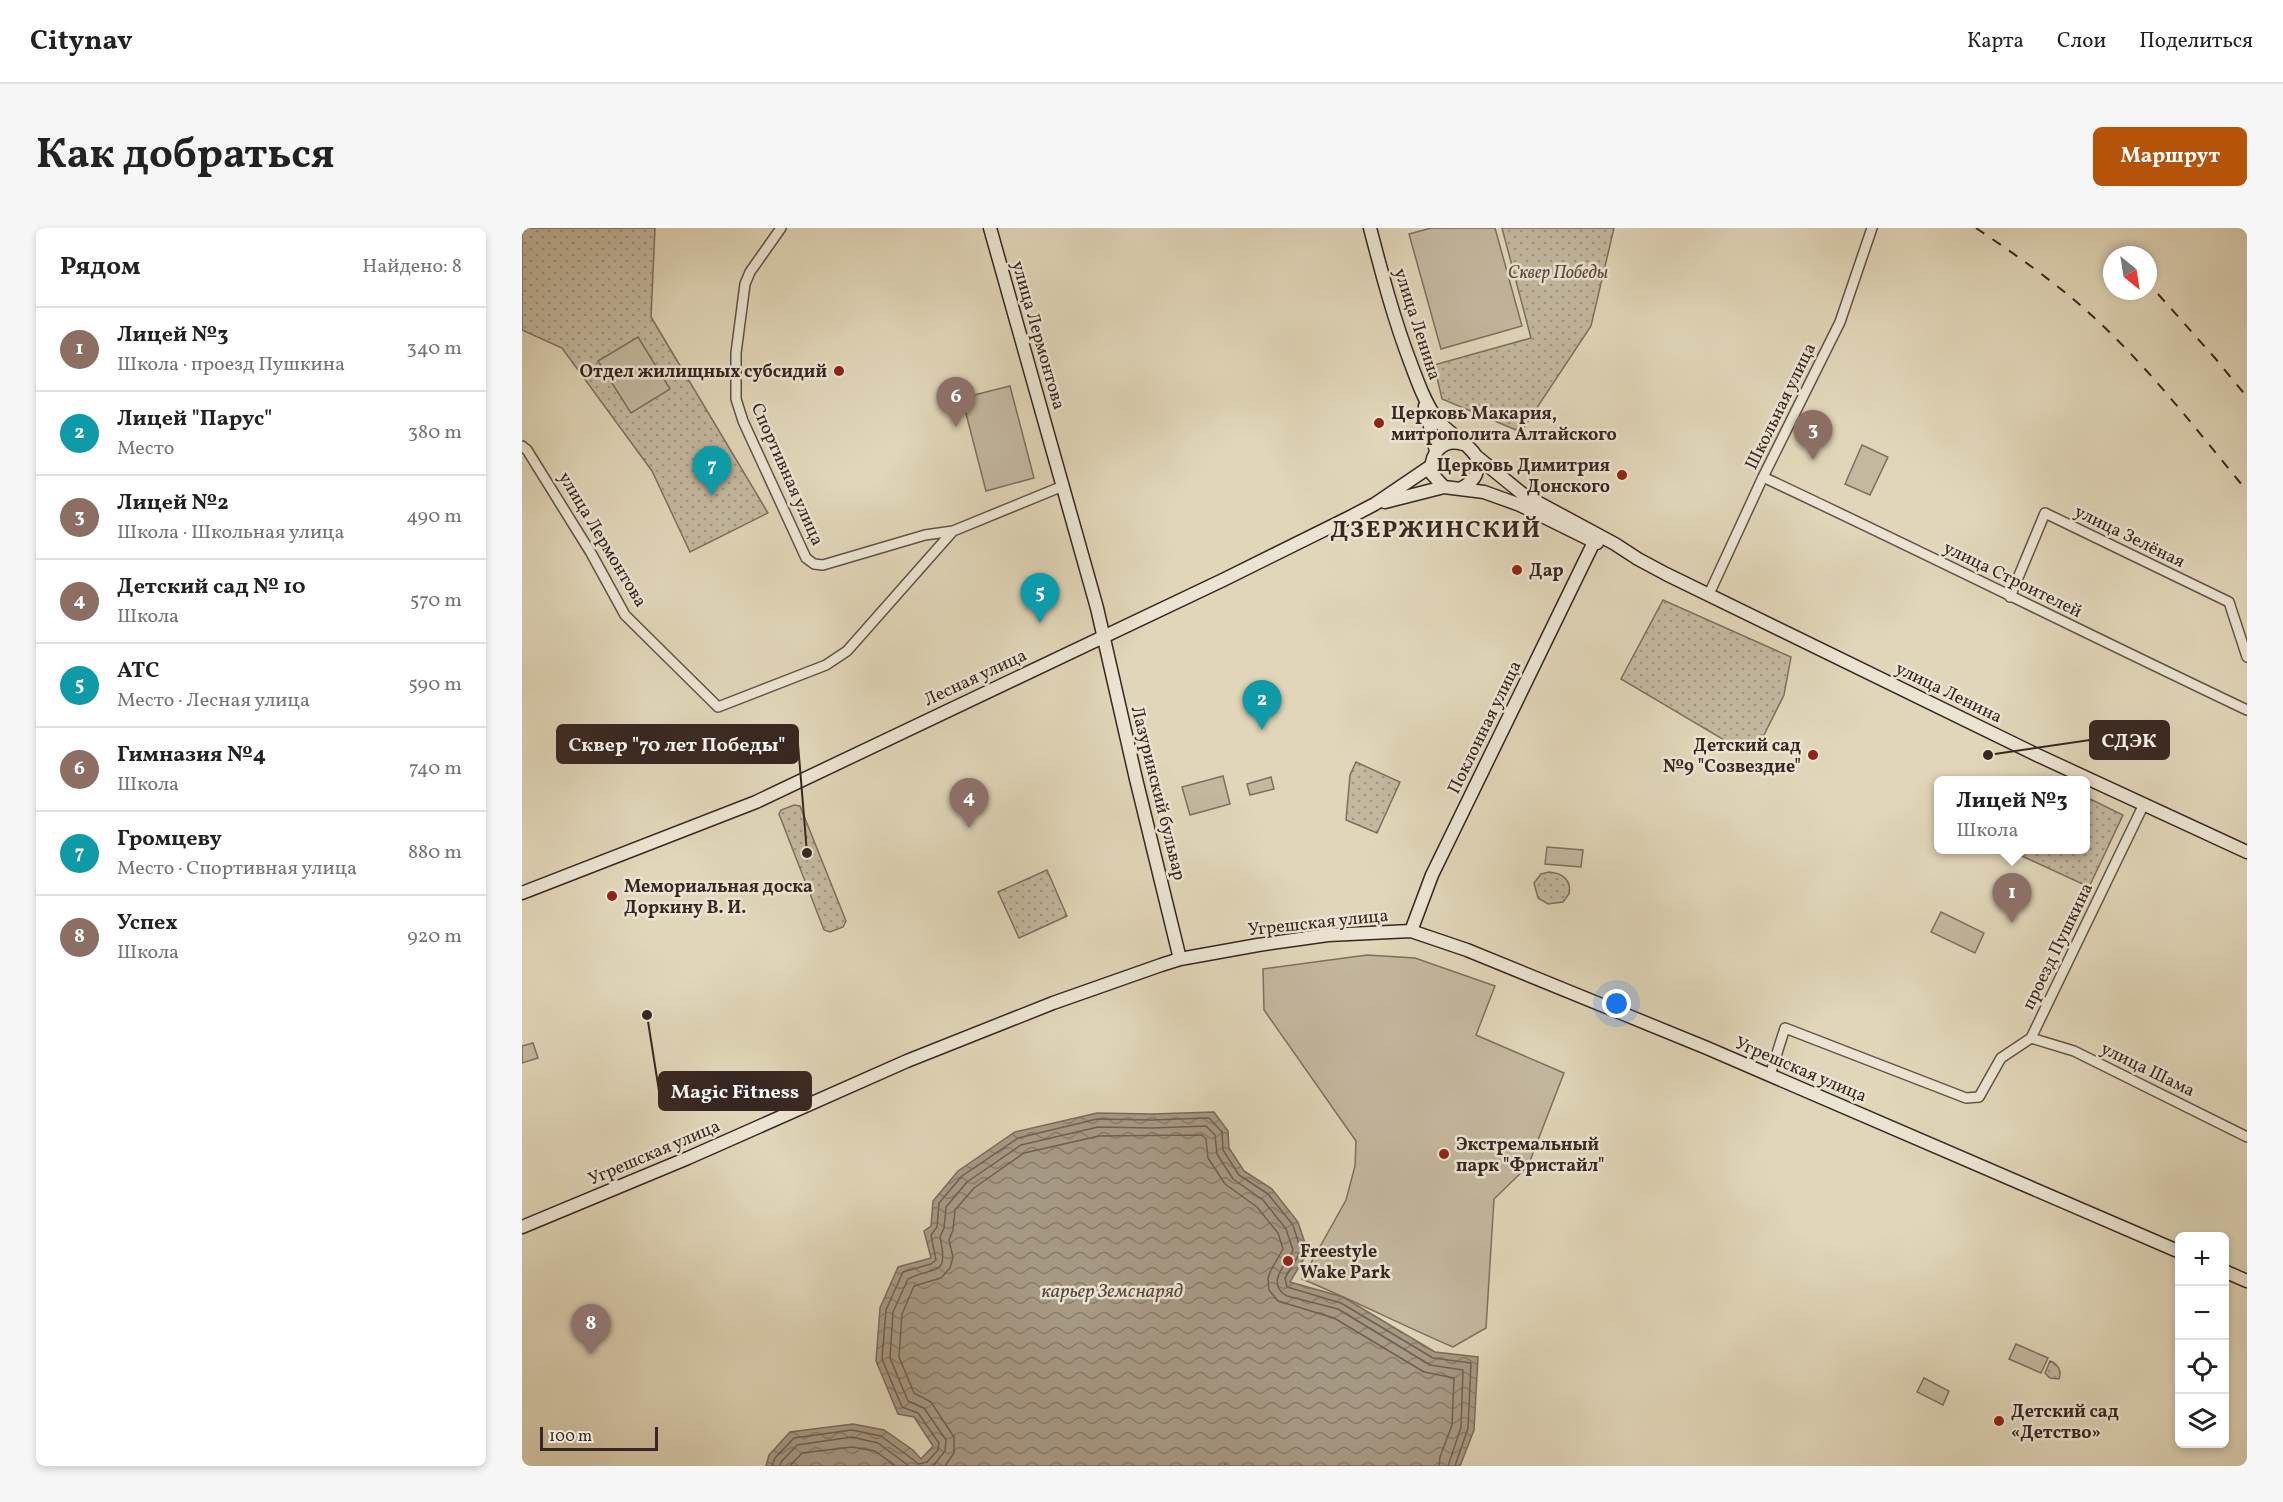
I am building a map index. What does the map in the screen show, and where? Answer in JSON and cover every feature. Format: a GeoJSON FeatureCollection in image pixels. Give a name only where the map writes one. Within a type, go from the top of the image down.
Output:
{"type":"FeatureCollection","features":[{"type":"Feature","properties":{"kind":"street","name":"Спортивная улица"},"geometry":{"type":"LineString","coordinates":[[781,228],[750,272],[745,284],[736,353],[736,399],[743,421],[806,558],[814,564],[823,565],[925,535],[952,531]]}},
{"type":"Feature","properties":{"kind":"street","name":"улица Лермонтова"},"geometry":{"type":"LineString","coordinates":[[990,228],[1103,636]]}},
{"type":"Feature","properties":{"kind":"street","name":"улица Ленина"},"geometry":{"type":"LineString","coordinates":[[1370,228],[1394,320],[1423,396],[1436,451]]}},
{"type":"Feature","properties":{"kind":"street","name":"Школьная улица"},"geometry":{"type":"LineString","coordinates":[[1709,594],[1763,477],[1840,321],[1872,228]]}},
{"type":"Feature","properties":{"kind":"street","name":"улица Ленина"},"geometry":{"type":"LineString","coordinates":[[1423,396],[1442,425],[1524,495],[1615,544],[1638,559],[2083,776]]}},
{"type":"Feature","properties":{"kind":"street"},"geometry":{"type":"LineString","coordinates":[[1444,487],[1437,481],[1431,466],[1436,451],[1448,443],[1459,442],[1467,445]]}},
{"type":"Feature","properties":{"kind":"street","name":"улица Лермонтова"},"geometry":{"type":"LineString","coordinates":[[522,446],[527,450],[585,543],[625,615],[718,707],[826,665],[847,651],[952,531],[1063,486]]}},
{"type":"Feature","properties":{"kind":"street"},"geometry":{"type":"LineString","coordinates":[[1462,488],[1471,483],[1476,476],[1478,464],[1476,456]]}},
{"type":"Feature","properties":{"kind":"street","name":"Лесная улица"},"geometry":{"type":"LineString","coordinates":[[522,892],[756,802],[1223,580],[1376,504],[1431,466]]}},
{"type":"Feature","properties":{"kind":"street","name":"улица Строителей"},"geometry":{"type":"LineString","coordinates":[[1763,477],[2247,710]]}},
{"type":"Feature","properties":{"kind":"street","name":"улица Ленина"},"geometry":{"type":"LineString","coordinates":[[1376,504],[1444,487],[1484,492],[1520,505],[1612,551],[1638,559]]}},
{"type":"Feature","properties":{"kind":"street","name":"улица Зелёная"},"geometry":{"type":"LineString","coordinates":[[2010,597],[2045,513],[2229,602],[2247,657]]}},
{"type":"Feature","properties":{"kind":"street","name":"Поклонная улица"},"geometry":{"type":"LineString","coordinates":[[1411,931],[1432,875],[1594,542]]}},
{"type":"Feature","properties":{"kind":"street","name":"Лазуринский бульвар"},"geometry":{"type":"LineString","coordinates":[[1103,636],[1180,959]]}},
{"type":"Feature","properties":{"kind":"street","name":"улица Ленина"},"geometry":{"type":"LineString","coordinates":[[2090,779],[2247,852]]}},
{"type":"Feature","properties":{"kind":"street","name":"проезд Пушкина"},"geometry":{"type":"LineString","coordinates":[[2031,1038],[2144,804]]}},
{"type":"Feature","properties":{"kind":"street","name":"Угрешская улица"},"geometry":{"type":"LineString","coordinates":[[522,1227],[688,1158],[918,1057],[1053,1003],[1180,959],[1328,935],[1411,931],[1467,950],[1770,1076],[2175,1250]]}},
{"type":"Feature","properties":{"kind":"street"},"geometry":{"type":"LineString","coordinates":[[1770,1076],[1785,1028],[1966,1098],[1979,1097],[2001,1058],[2031,1038]]}},
{"type":"Feature","properties":{"kind":"street","name":"улица Шама"},"geometry":{"type":"LineString","coordinates":[[2031,1038],[2074,1051],[2247,1137]]}},
{"type":"Feature","properties":{"kind":"street"},"geometry":{"type":"LineString","coordinates":[[2229,1273],[2247,1281]]}},
{"type":"Feature","properties":{"kind":"green space"},"geometry":{"type":"Polygon","coordinates":[[[522,228],[655,228],[651,317],[768,513],[690,552],[652,471],[562,348],[522,330],[522,228]]]}},
{"type":"Feature","properties":{"kind":"green space"},"geometry":{"type":"Polygon","coordinates":[[[1431,228],[1495,228],[1522,326],[1441,349],[1409,234],[1431,228]]]}},
{"type":"Feature","properties":{"kind":"green space","name":"Сквер Победы"},"geometry":{"type":"Polygon","coordinates":[[[1502,228],[1614,228],[1591,326],[1521,432],[1442,399],[1434,365],[1531,338],[1502,228]]]}},
{"type":"Feature","properties":{"kind":"green space"},"geometry":{"type":"Polygon","coordinates":[[[638,337],[670,389],[631,413],[598,361],[638,337]]]}},
{"type":"Feature","properties":{"kind":"green space"},"geometry":{"type":"Polygon","coordinates":[[[1010,386],[1034,478],[986,491],[962,398],[1010,386]]]}},
{"type":"Feature","properties":{"kind":"green space"},"geometry":{"type":"Polygon","coordinates":[[[1862,445],[1888,457],[1870,495],[1845,484],[1862,445]]]}},
{"type":"Feature","properties":{"kind":"green space"},"geometry":{"type":"Polygon","coordinates":[[[1663,600],[1791,657],[1784,695],[1757,749],[1746,753],[1621,679],[1663,600]]]}},
{"type":"Feature","properties":{"kind":"green space"},"geometry":{"type":"Polygon","coordinates":[[[1356,762],[1400,782],[1377,833],[1346,820],[1350,775],[1356,762]]]}},
{"type":"Feature","properties":{"kind":"green space"},"geometry":{"type":"Polygon","coordinates":[[[1223,776],[1230,804],[1190,815],[1182,787],[1223,776]]]}},
{"type":"Feature","properties":{"kind":"green space"},"geometry":{"type":"Polygon","coordinates":[[[1271,777],[1274,789],[1250,795],[1247,784],[1271,777]]]}},
{"type":"Feature","properties":{"kind":"green space"},"geometry":{"type":"Polygon","coordinates":[[[2090,799],[2123,815],[2089,887],[2018,854],[2090,854],[2090,799]]]}},
{"type":"Feature","properties":{"kind":"green space"},"geometry":{"type":"Polygon","coordinates":[[[794,805],[800,806],[846,921],[843,927],[830,932],[824,930],[779,814],[781,810],[794,805]]]}},
{"type":"Feature","properties":{"kind":"green space"},"geometry":{"type":"Polygon","coordinates":[[[1547,847],[1583,850],[1581,867],[1545,864],[1547,847]]]}},
{"type":"Feature","properties":{"kind":"green space"},"geometry":{"type":"Polygon","coordinates":[[[1047,870],[1067,916],[1019,938],[998,892],[1047,870]]]}},
{"type":"Feature","properties":{"kind":"green space"},"geometry":{"type":"Polygon","coordinates":[[[1549,872],[1562,876],[1569,885],[1569,894],[1563,902],[1548,904],[1538,898],[1534,883],[1541,874],[1549,872]]]}},
{"type":"Feature","properties":{"kind":"green space"},"geometry":{"type":"Polygon","coordinates":[[[1941,912],[1984,933],[1975,953],[1931,932],[1941,912]]]}},
{"type":"Feature","properties":{"kind":"green space","name":"Экстремальный парк \"Фристайл\""},"geometry":{"type":"Polygon","coordinates":[[[1367,955],[1415,958],[1495,986],[1476,1035],[1564,1073],[1528,1166],[1494,1199],[1486,1328],[1453,1347],[1302,1279],[1346,1200],[1355,1166],[1356,1141],[1264,1010],[1263,969],[1367,955]]]}},
{"type":"Feature","properties":{"kind":"green space"},"geometry":{"type":"Polygon","coordinates":[[[533,1043],[538,1058],[522,1063],[522,1046],[533,1043]]]}},
{"type":"Feature","properties":{"kind":"green space"},"geometry":{"type":"Polygon","coordinates":[[[2016,1344],[2048,1358],[2041,1373],[2009,1359],[2016,1344]]]}},
{"type":"Feature","properties":{"kind":"green space"},"geometry":{"type":"Polygon","coordinates":[[[2050,1361],[2059,1368],[2059,1379],[2050,1378],[2045,1373],[2050,1361]]]}},
{"type":"Feature","properties":{"kind":"green space"},"geometry":{"type":"Polygon","coordinates":[[[1924,1378],[1949,1391],[1943,1405],[1917,1392],[1924,1378]]]}},
{"type":"Feature","properties":{"kind":"water","name":"карьер Земснаряд"},"geometry":{"type":"Polygon","coordinates":[[[1214,1112],[1228,1131],[1229,1148],[1244,1171],[1272,1189],[1298,1222],[1308,1252],[1290,1282],[1343,1297],[1435,1352],[1478,1357],[1474,1430],[1460,1466],[1227,1466],[1225,1464],[1224,1466],[766,1466],[769,1455],[790,1432],[853,1424],[884,1430],[913,1450],[921,1459],[933,1446],[914,1417],[898,1414],[876,1361],[880,1308],[898,1267],[931,1258],[924,1231],[931,1226],[933,1201],[958,1171],[1015,1132],[1097,1113],[1214,1112]]]}},
{"type":"Feature","properties":{"kind":"railway"},"geometry":{"type":"LineString","coordinates":[[1976,228],[2024,261],[2100,323],[2158,384],[2247,491]]}},
{"type":"Feature","properties":{"kind":"railway"},"geometry":{"type":"LineString","coordinates":[[2158,294],[2247,397]]}},
{"type":"Feature","properties":{"kind":"place","name":"Отдел жилищных субсидий"},"geometry":{"type":"Point","coordinates":[839,371]}},
{"type":"Feature","properties":{"kind":"place","name":"Церковь Макария, митрополита Алтайского"},"geometry":{"type":"Point","coordinates":[1379,423]}},
{"type":"Feature","properties":{"kind":"place","name":"Гимназия №4"},"geometry":{"type":"Point","coordinates":[956,427]}},
{"type":"Feature","properties":{"kind":"place","name":"Лицей №2"},"geometry":{"type":"Point","coordinates":[1813,460]}},
{"type":"Feature","properties":{"kind":"place","name":"Церковь Димитрия Донского"},"geometry":{"type":"Point","coordinates":[1622,475]}},
{"type":"Feature","properties":{"kind":"place","name":"Громцеву"},"geometry":{"type":"Point","coordinates":[712,496]}},
{"type":"Feature","properties":{"kind":"place","name":"Дар"},"geometry":{"type":"Point","coordinates":[1517,570]}},
{"type":"Feature","properties":{"kind":"place","name":"АТС"},"geometry":{"type":"Point","coordinates":[1040,623]}},
{"type":"Feature","properties":{"kind":"place","name":"Лицей \"Парус\""},"geometry":{"type":"Point","coordinates":[1262,730]}},
{"type":"Feature","properties":{"kind":"place","name":"Детский сад №9 \"Созвездие\""},"geometry":{"type":"Point","coordinates":[1813,755]}},
{"type":"Feature","properties":{"kind":"place","name":"СДЭК"},"geometry":{"type":"Point","coordinates":[1988,755]}},
{"type":"Feature","properties":{"kind":"place","name":"Детский сад № 10"},"geometry":{"type":"Point","coordinates":[969,828]}},
{"type":"Feature","properties":{"kind":"place","name":"Сквер \"70 лет Победы\""},"geometry":{"type":"Point","coordinates":[807,853]}},
{"type":"Feature","properties":{"kind":"place","name":"Мемориальная доска Доркину В. И."},"geometry":{"type":"Point","coordinates":[612,896]}},
{"type":"Feature","properties":{"kind":"place","name":"Лицей №3"},"geometry":{"type":"Point","coordinates":[2012,923]}},
{"type":"Feature","properties":{"kind":"place","name":"Magic Fitness"},"geometry":{"type":"Point","coordinates":[647,1015]}},
{"type":"Feature","properties":{"kind":"place","name":"Экстремальный парк \"Фристайл\""},"geometry":{"type":"Point","coordinates":[1444,1154]}},
{"type":"Feature","properties":{"kind":"place","name":"Freestyle Wake Park"},"geometry":{"type":"Point","coordinates":[1288,1261]}},
{"type":"Feature","properties":{"kind":"place","name":"Успех"},"geometry":{"type":"Point","coordinates":[591,1354]}},
{"type":"Feature","properties":{"kind":"place","name":"Детский сад «Детство»"},"geometry":{"type":"Point","coordinates":[1999,1421]}},
{"type":"Feature","properties":{"kind":"district","name":"ДЗЕРЖИНСКИЙ"},"geometry":{"type":"Point","coordinates":[1436,529]}}]}
